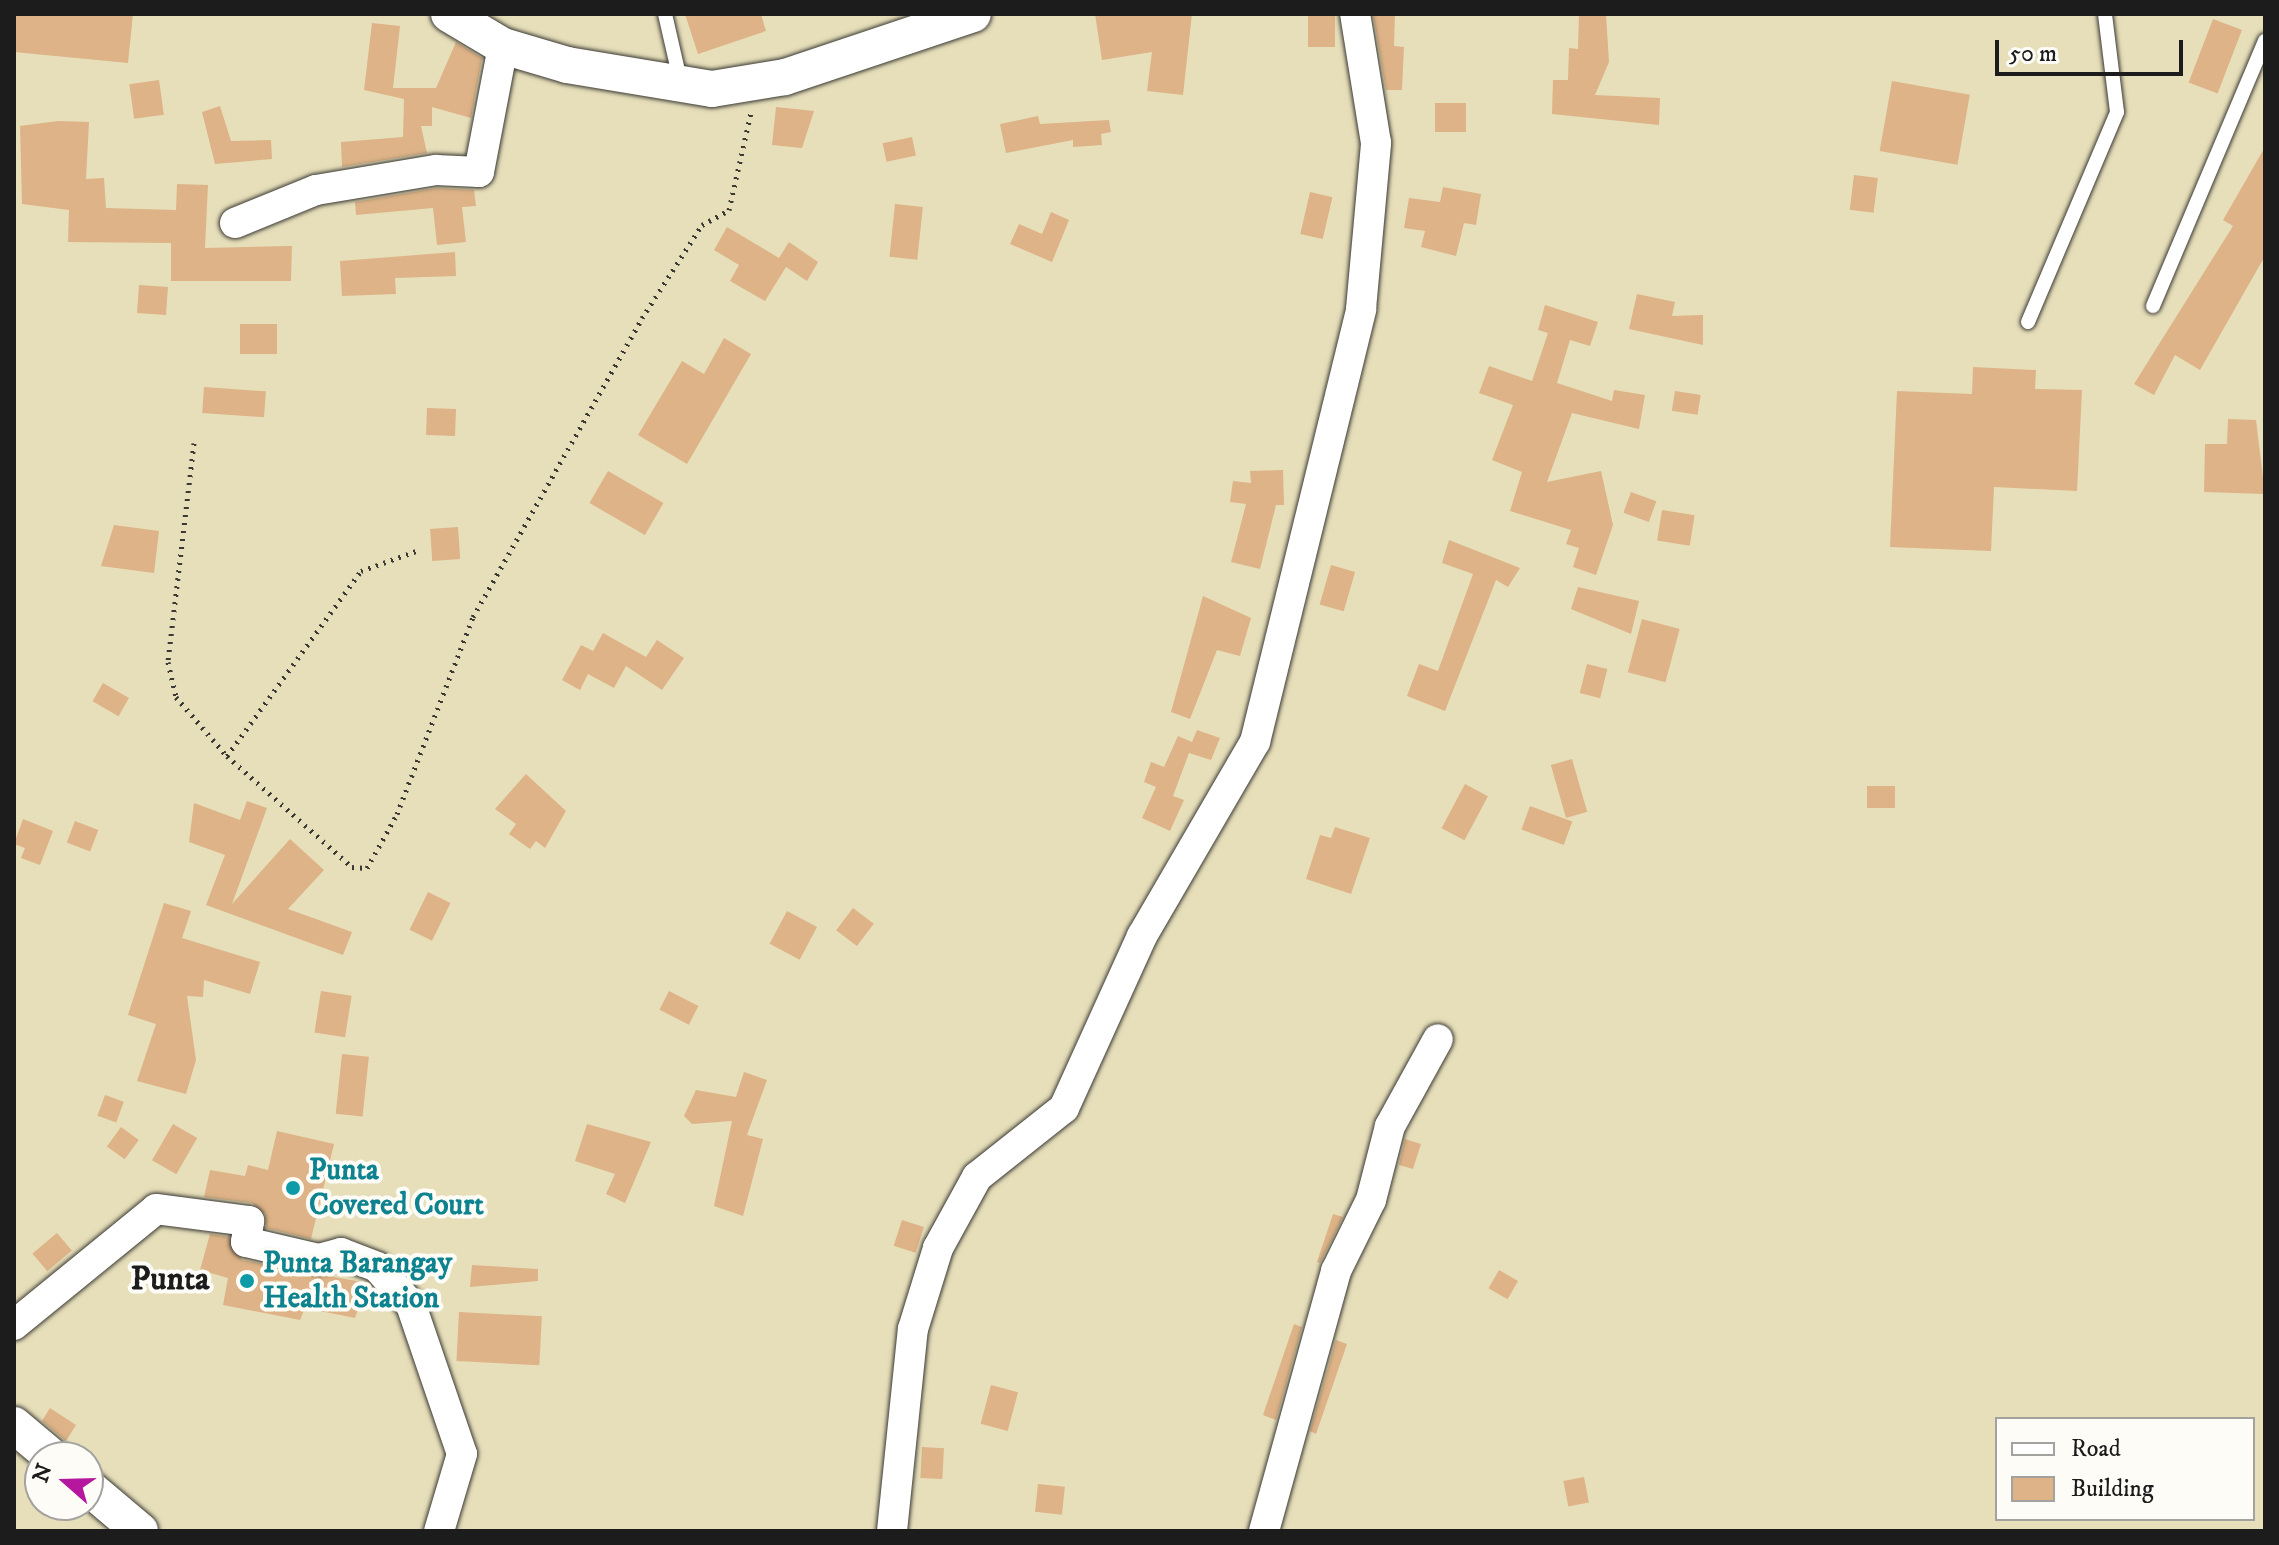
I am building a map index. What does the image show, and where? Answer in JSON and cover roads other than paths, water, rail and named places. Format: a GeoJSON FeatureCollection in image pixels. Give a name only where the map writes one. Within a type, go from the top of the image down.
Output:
{"type":"FeatureCollection","features":[{"type":"Feature","properties":{"kind":"street"},"geometry":{"type":"LineString","coordinates":[[235,223],[316,190],[436,170],[479,172],[476,26],[681,84],[712,89],[754,82],[973,14]]}},
{"type":"Feature","properties":{"kind":"street"},"geometry":{"type":"LineString","coordinates":[[892,1531],[913,1329],[938,1248],[977,1177],[1064,1108],[1142,936],[1255,742],[1361,309],[1376,143],[1355,14]]}},
{"type":"Feature","properties":{"kind":"street"},"geometry":{"type":"LineString","coordinates":[[1264,1531],[1336,1271],[1371,1200],[1390,1126],[1438,1039]]}},
{"type":"Feature","properties":{"kind":"street"},"geometry":{"type":"LineString","coordinates":[[14,1325],[156,1209],[249,1221],[246,1242],[319,1259],[341,1253],[377,1267],[411,1305],[462,1454],[439,1531]]}},
{"type":"Feature","properties":{"kind":"street"},"geometry":{"type":"LineString","coordinates":[[14,1425],[33,1441]]}},
{"type":"Feature","properties":{"kind":"street"},"geometry":{"type":"LineString","coordinates":[[104,1501],[140,1531]]}},
{"type":"Feature","properties":{"kind":"lane"},"geometry":{"type":"LineString","coordinates":[[665,14],[681,84]]}},
{"type":"Feature","properties":{"kind":"lane"},"geometry":{"type":"LineString","coordinates":[[2028,322],[2117,112],[2105,14]]}},
{"type":"Feature","properties":{"kind":"lane"},"geometry":{"type":"LineString","coordinates":[[2153,306],[2265,41]]}},
{"type":"Feature","properties":{"kind":"place","name":"Punta Covered Court"},"geometry":{"type":"Point","coordinates":[293,1188]}},
{"type":"Feature","properties":{"kind":"place","name":"Punta Barangay Health Station"},"geometry":{"type":"Point","coordinates":[247,1281]}},
{"type":"Feature","properties":{"kind":"district","name":"Punta"},"geometry":{"type":"Point","coordinates":[170,1280]}}]}
